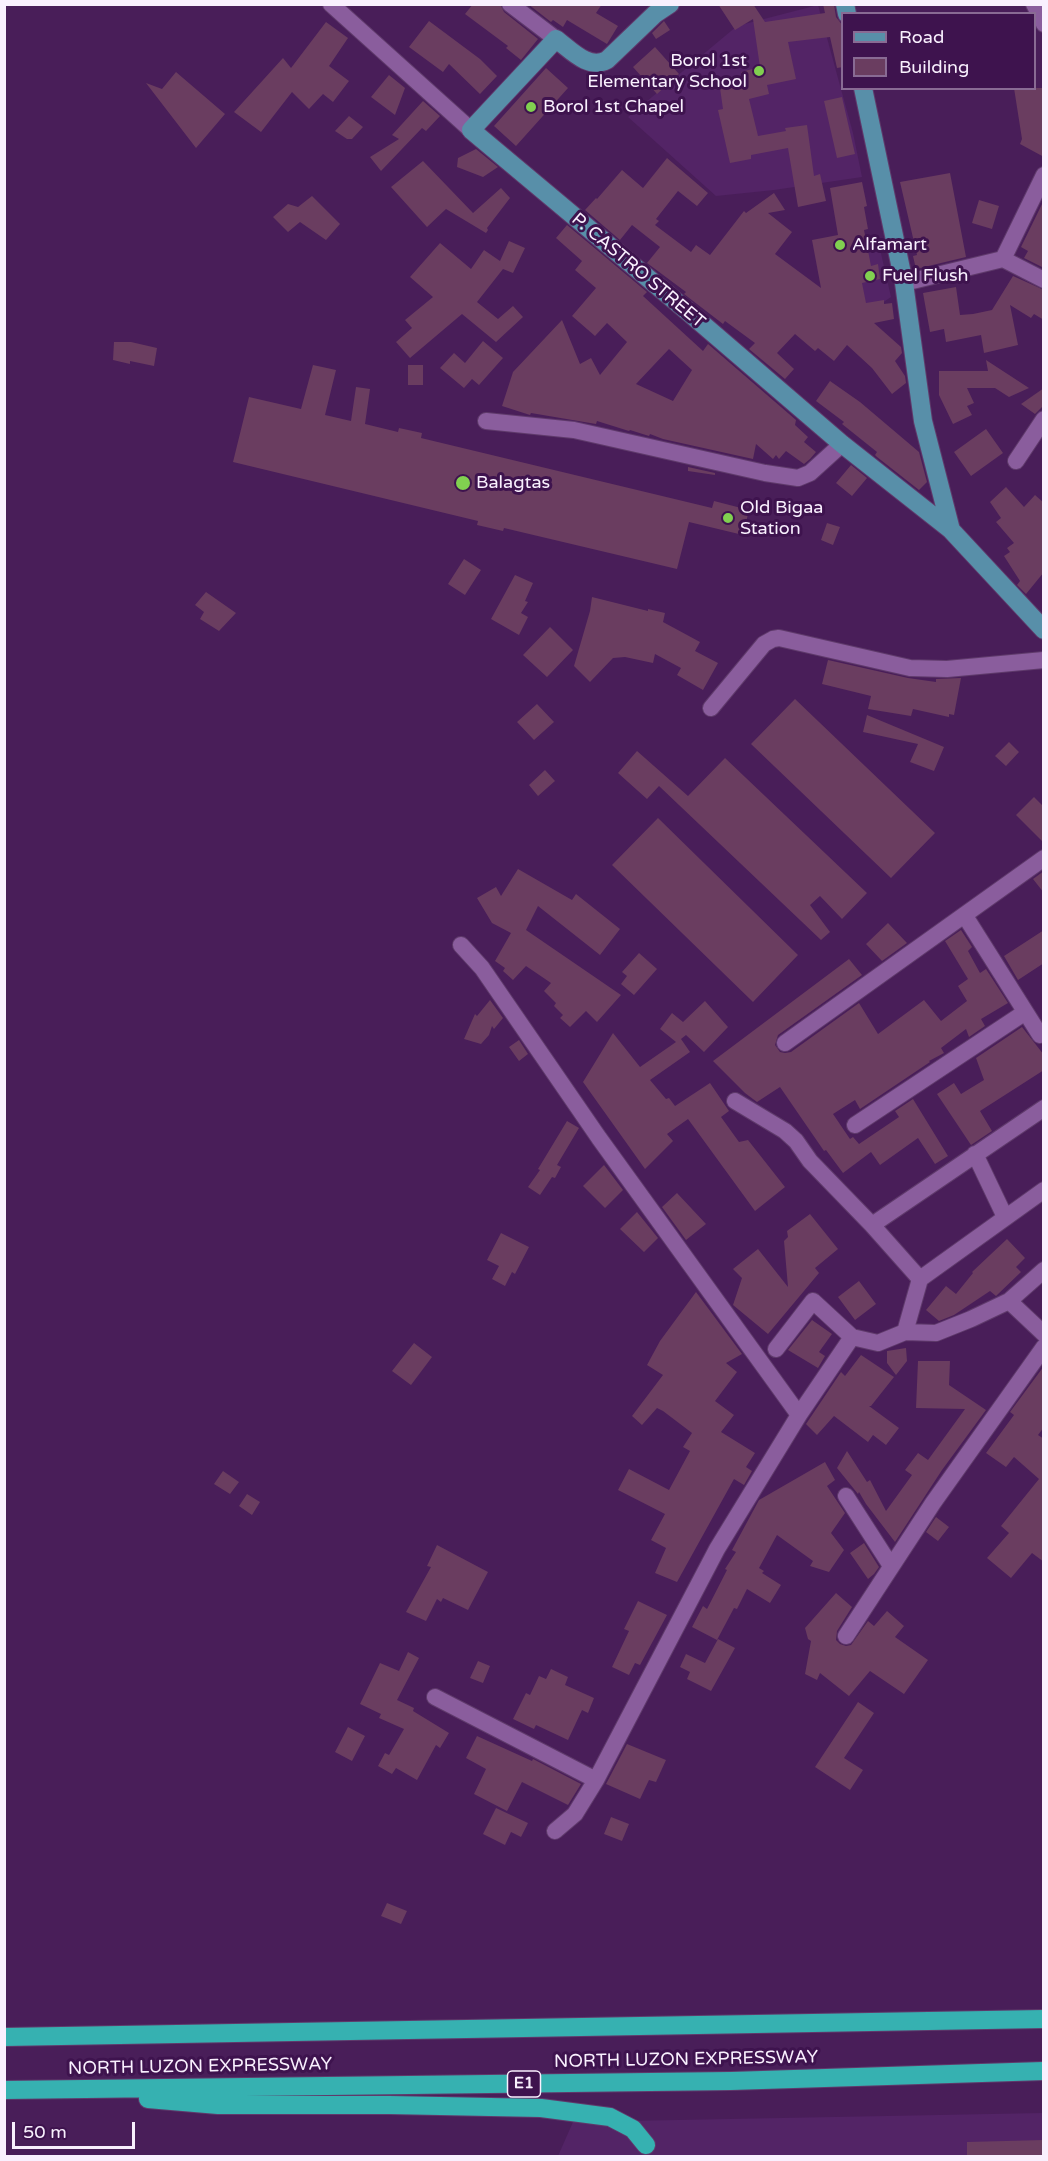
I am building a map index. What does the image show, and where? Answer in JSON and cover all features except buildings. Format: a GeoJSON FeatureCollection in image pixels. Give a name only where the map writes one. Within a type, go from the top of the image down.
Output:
{"type":"FeatureCollection","features":[{"type":"Feature","properties":{"kind":"highway","name":"NORTH LUZON EXPRESSWAY"},"geometry":{"type":"LineString","coordinates":[[4,2037],[1044,2019]]}},
{"type":"Feature","properties":{"kind":"highway","name":"NORTH LUZON EXPRESSWAY"},"geometry":{"type":"LineString","coordinates":[[4,2091],[731,2081],[1044,2070]]}},
{"type":"Feature","properties":{"kind":"highway"},"geometry":{"type":"LineString","coordinates":[[93,2090],[126,2096],[218,2104],[459,2106],[541,2108],[582,2112],[610,2116],[633,2128],[646,2145]]}},
{"type":"Feature","properties":{"kind":"main road"},"geometry":{"type":"LineString","coordinates":[[471,130],[556,39],[590,64],[599,64],[607,60],[655,14],[670,4]]}},
{"type":"Feature","properties":{"kind":"main road"},"geometry":{"type":"LineString","coordinates":[[863,90],[904,283],[923,421],[951,530]]}},
{"type":"Feature","properties":{"kind":"main road","name":"P. CASTRO STREET"},"geometry":{"type":"LineString","coordinates":[[471,130],[842,444],[951,530],[1044,630]]}},
{"type":"Feature","properties":{"kind":"street","name":"P. CASTRO STREET"},"geometry":{"type":"LineString","coordinates":[[331,4],[471,130]]}},
{"type":"Feature","properties":{"kind":"street"},"geometry":{"type":"LineString","coordinates":[[510,4],[556,39]]}},
{"type":"Feature","properties":{"kind":"street"},"geometry":{"type":"LineString","coordinates":[[1035,4],[1044,24]]}},
{"type":"Feature","properties":{"kind":"street"},"geometry":{"type":"LineString","coordinates":[[1003,259],[1044,175]]}},
{"type":"Feature","properties":{"kind":"street"},"geometry":{"type":"LineString","coordinates":[[904,283],[1003,259],[1044,280]]}},
{"type":"Feature","properties":{"kind":"street"},"geometry":{"type":"LineString","coordinates":[[1016,460],[1044,420]]}},
{"type":"Feature","properties":{"kind":"street"},"geometry":{"type":"LineString","coordinates":[[486,421],[574,430],[765,473],[798,478],[810,472],[842,444]]}},
{"type":"Feature","properties":{"kind":"street"},"geometry":{"type":"LineString","coordinates":[[711,708],[764,644],[773,639],[910,668],[946,669],[1044,660]]}},
{"type":"Feature","properties":{"kind":"street"},"geometry":{"type":"LineString","coordinates":[[785,1043],[1044,858]]}},
{"type":"Feature","properties":{"kind":"street"},"geometry":{"type":"LineString","coordinates":[[964,916],[1040,1035]]}},
{"type":"Feature","properties":{"kind":"street"},"geometry":{"type":"LineString","coordinates":[[461,945],[482,968],[599,1138],[799,1415]]}},
{"type":"Feature","properties":{"kind":"street"},"geometry":{"type":"LineString","coordinates":[[855,1125],[1024,1013]]}},
{"type":"Feature","properties":{"kind":"street"},"geometry":{"type":"LineString","coordinates":[[735,1101],[785,1131],[796,1141],[810,1161],[920,1279]]}},
{"type":"Feature","properties":{"kind":"street"},"geometry":{"type":"LineString","coordinates":[[872,1225],[1044,1108]]}},
{"type":"Feature","properties":{"kind":"street"},"geometry":{"type":"LineString","coordinates":[[975,1154],[1005,1217]]}},
{"type":"Feature","properties":{"kind":"street"},"geometry":{"type":"LineString","coordinates":[[905,1332],[920,1279],[1044,1190]]}},
{"type":"Feature","properties":{"kind":"street"},"geometry":{"type":"LineString","coordinates":[[776,1348],[813,1301],[852,1337],[878,1342],[905,1332],[936,1333],[1009,1301],[1044,1270]]}},
{"type":"Feature","properties":{"kind":"street"},"geometry":{"type":"LineString","coordinates":[[1009,1301],[1044,1334]]}},
{"type":"Feature","properties":{"kind":"street"},"geometry":{"type":"LineString","coordinates":[[555,1831],[575,1814],[596,1780],[717,1549],[799,1415],[852,1337]]}},
{"type":"Feature","properties":{"kind":"street"},"geometry":{"type":"LineString","coordinates":[[846,1636],[933,1503],[1044,1347]]}},
{"type":"Feature","properties":{"kind":"street"},"geometry":{"type":"LineString","coordinates":[[846,1496],[891,1566]]}},
{"type":"Feature","properties":{"kind":"street"},"geometry":{"type":"LineString","coordinates":[[435,1697],[596,1780]]}},
{"type":"Feature","properties":{"kind":"shaded area","name":"Borol 1st Elementary School"},"geometry":{"type":"Polygon","coordinates":[[[818,5],[853,133],[862,177],[716,196],[628,117],[737,26],[818,5]]]}},
{"type":"Feature","properties":{"kind":"shaded area"},"geometry":{"type":"Polygon","coordinates":[[[880,249],[891,297],[866,314],[818,273],[817,262],[880,249]]]}},
{"type":"Feature","properties":{"kind":"shaded area"},"geometry":{"type":"Polygon","coordinates":[[[1043,2113],[1043,2156],[558,2156],[573,2122],[1043,2113]]]}},
{"type":"Feature","properties":{"kind":"place","name":"Borol 1st Elementary School"},"geometry":{"type":"Point","coordinates":[759,71]}},
{"type":"Feature","properties":{"kind":"place","name":"Borol 1st Chapel"},"geometry":{"type":"Point","coordinates":[531,107]}},
{"type":"Feature","properties":{"kind":"place","name":"Alfamart"},"geometry":{"type":"Point","coordinates":[840,245]}},
{"type":"Feature","properties":{"kind":"place","name":"Fuel Flush"},"geometry":{"type":"Point","coordinates":[870,276]}},
{"type":"Feature","properties":{"kind":"place","name":"Balagtas"},"geometry":{"type":"Point","coordinates":[463,483]}},
{"type":"Feature","properties":{"kind":"place","name":"Old Bigaa Station"},"geometry":{"type":"Point","coordinates":[728,518]}}]}
